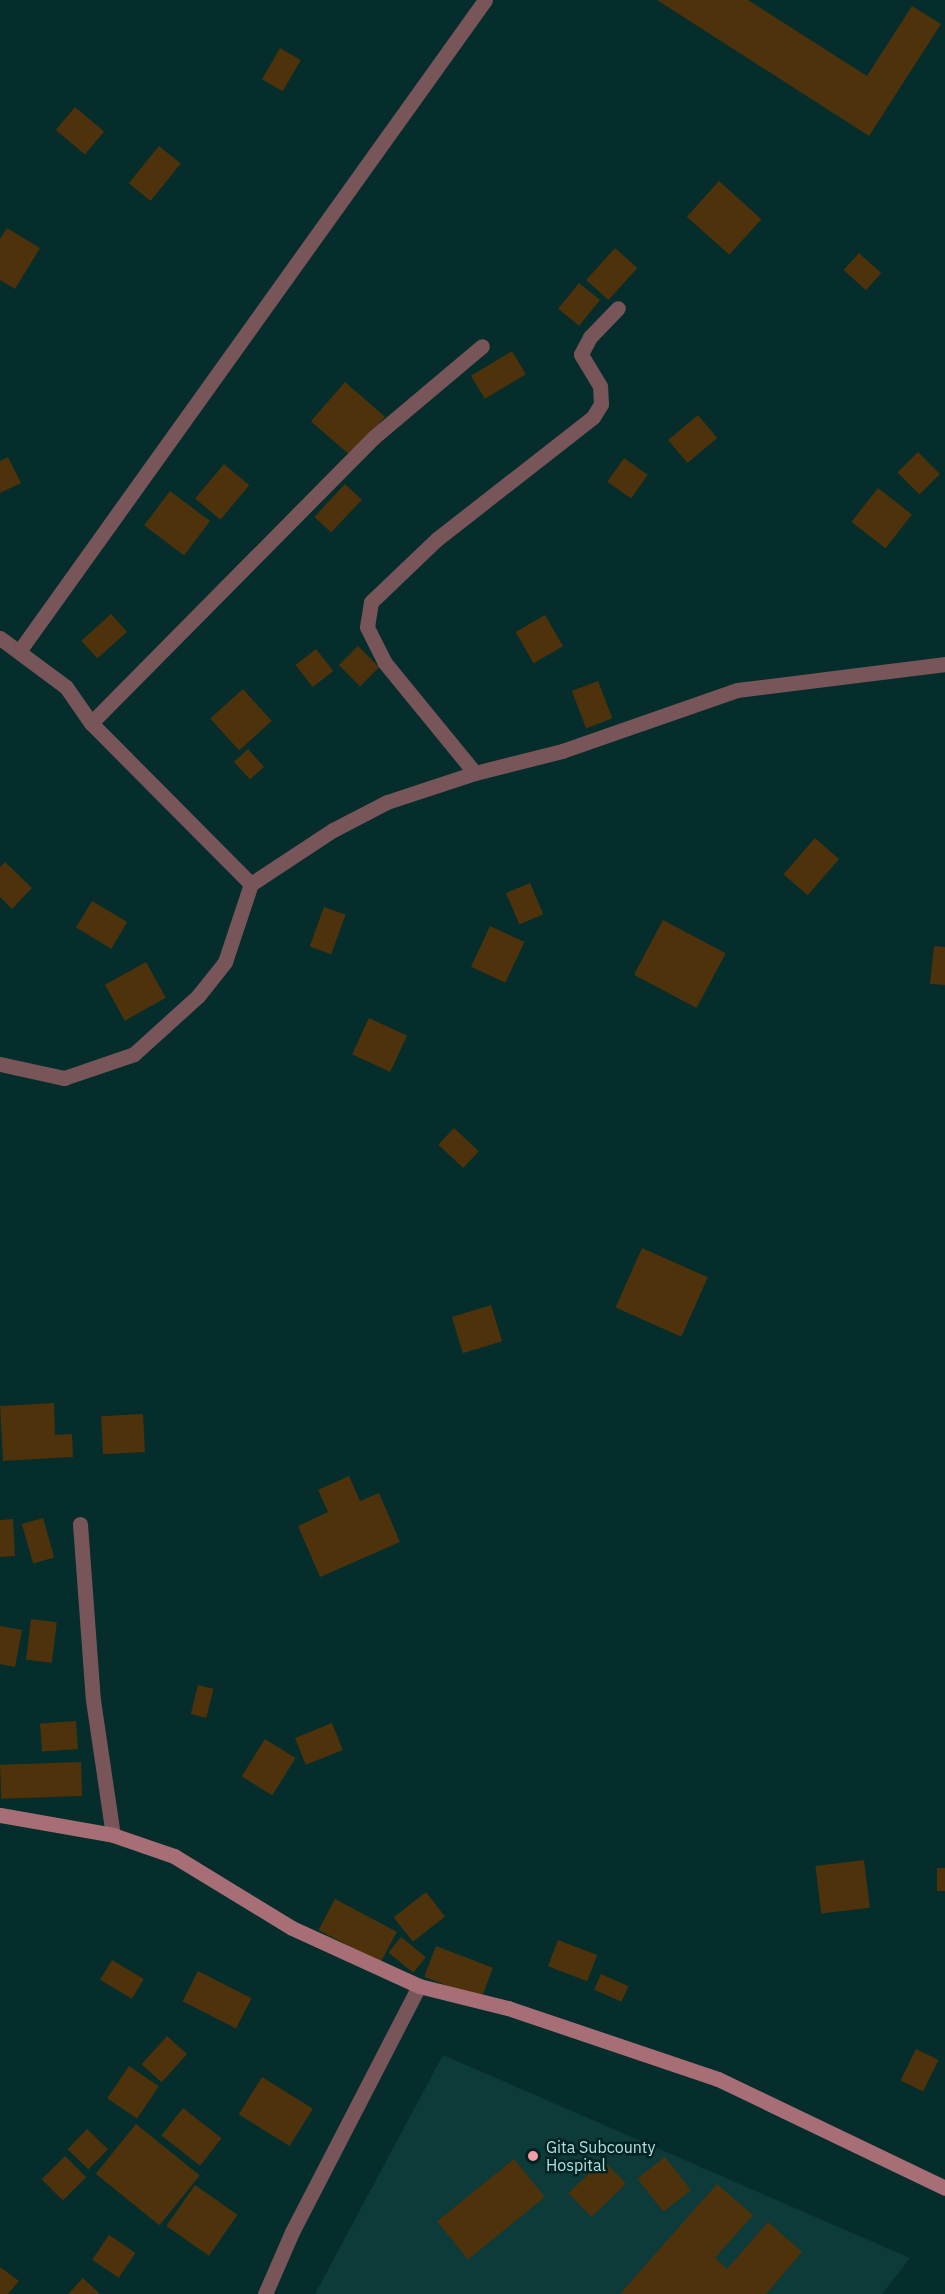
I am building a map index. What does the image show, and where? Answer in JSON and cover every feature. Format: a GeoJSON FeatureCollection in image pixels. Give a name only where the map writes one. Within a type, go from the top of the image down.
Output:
{"type":"FeatureCollection","features":[{"type":"Feature","properties":{"kind":"street"},"geometry":{"type":"LineString","coordinates":[[20,650],[485,0]]}},
{"type":"Feature","properties":{"kind":"street"},"geometry":{"type":"LineString","coordinates":[[475,773],[385,663],[368,627],[371,602],[437,539],[593,417],[601,404],[600,386],[580,354],[590,337],[618,308]]}},
{"type":"Feature","properties":{"kind":"street"},"geometry":{"type":"LineString","coordinates":[[91,723],[374,437],[482,346]]}},
{"type":"Feature","properties":{"kind":"street"},"geometry":{"type":"LineString","coordinates":[[0,639],[20,650],[66,687],[91,723],[251,884]]}},
{"type":"Feature","properties":{"kind":"street"},"geometry":{"type":"LineString","coordinates":[[0,1064],[64,1078],[134,1054],[198,996],[225,962],[251,884],[333,830],[387,802],[475,773],[562,751],[737,690],[945,664]]}},
{"type":"Feature","properties":{"kind":"street"},"geometry":{"type":"LineString","coordinates":[[80,1524],[93,1700],[113,1835]]}},
{"type":"Feature","properties":{"kind":"street"},"geometry":{"type":"LineString","coordinates":[[0,1815],[113,1835],[174,1856],[292,1928],[419,1986],[508,2008],[718,2079],[945,2188]]}},
{"type":"Feature","properties":{"kind":"street"},"geometry":{"type":"LineString","coordinates":[[265,2294],[292,2232],[419,1986]]}},
{"type":"Feature","properties":{"kind":"shaded area","name":"Gita Subcounty Hospital"},"geometry":{"type":"Polygon","coordinates":[[[443,2055],[910,2258],[882,2294],[315,2294],[443,2055]]]}},
{"type":"Feature","properties":{"kind":"building"},"geometry":{"type":"Polygon","coordinates":[[[657,0],[748,0],[867,76],[912,6],[941,24],[869,136],[657,0]]]}},
{"type":"Feature","properties":{"kind":"building"},"geometry":{"type":"Polygon","coordinates":[[[280,48],[301,60],[283,91],[262,79],[280,48]]]}},
{"type":"Feature","properties":{"kind":"building"},"geometry":{"type":"Polygon","coordinates":[[[75,107],[104,131],[85,154],[56,130],[75,107]]]}},
{"type":"Feature","properties":{"kind":"building"},"geometry":{"type":"Polygon","coordinates":[[[159,146],[181,164],[151,201],[129,183],[159,146]]]}},
{"type":"Feature","properties":{"kind":"building"},"geometry":{"type":"Polygon","coordinates":[[[719,181],[761,219],[729,255],[687,217],[719,181]]]}},
{"type":"Feature","properties":{"kind":"building"},"geometry":{"type":"Polygon","coordinates":[[[7,228],[40,248],[15,289],[0,280],[0,239],[7,228]]]}},
{"type":"Feature","properties":{"kind":"building"},"geometry":{"type":"Polygon","coordinates":[[[615,248],[637,268],[609,300],[586,280],[615,248]]]}},
{"type":"Feature","properties":{"kind":"building"},"geometry":{"type":"Polygon","coordinates":[[[859,253],[881,273],[866,290],[844,270],[859,253]]]}},
{"type":"Feature","properties":{"kind":"building"},"geometry":{"type":"Polygon","coordinates":[[[579,283],[600,300],[579,326],[558,309],[579,283]]]}},
{"type":"Feature","properties":{"kind":"building"},"geometry":{"type":"Polygon","coordinates":[[[512,351],[526,374],[485,399],[471,376],[512,351]]]}},
{"type":"Feature","properties":{"kind":"building"},"geometry":{"type":"Polygon","coordinates":[[[345,382],[385,417],[351,456],[311,421],[345,382]]]}},
{"type":"Feature","properties":{"kind":"building"},"geometry":{"type":"Polygon","coordinates":[[[698,415],[717,438],[687,463],[668,440],[698,415]]]}},
{"type":"Feature","properties":{"kind":"building"},"geometry":{"type":"Polygon","coordinates":[[[918,452],[940,474],[919,494],[897,473],[918,452]]]}},
{"type":"Feature","properties":{"kind":"building"},"geometry":{"type":"Polygon","coordinates":[[[8,457],[21,483],[0,493],[0,461],[8,457]]]}},
{"type":"Feature","properties":{"kind":"building"},"geometry":{"type":"Polygon","coordinates":[[[624,458],[648,475],[631,498],[607,482],[624,458]]]}},
{"type":"Feature","properties":{"kind":"building"},"geometry":{"type":"Polygon","coordinates":[[[224,464],[249,485],[220,520],[195,498],[224,464]]]}},
{"type":"Feature","properties":{"kind":"building"},"geometry":{"type":"Polygon","coordinates":[[[345,484],[362,500],[331,533],[314,517],[345,484]]]}},
{"type":"Feature","properties":{"kind":"building"},"geometry":{"type":"Polygon","coordinates":[[[878,488],[912,514],[885,548],[852,522],[878,488]]]}},
{"type":"Feature","properties":{"kind":"building"},"geometry":{"type":"Polygon","coordinates":[[[170,491],[210,521],[184,555],[144,525],[170,491]]]}},
{"type":"Feature","properties":{"kind":"building"},"geometry":{"type":"Polygon","coordinates":[[[111,614],[127,632],[97,659],[81,641],[111,614]]]}},
{"type":"Feature","properties":{"kind":"building"},"geometry":{"type":"Polygon","coordinates":[[[545,615],[563,646],[534,663],[516,632],[545,615]]]}},
{"type":"Feature","properties":{"kind":"building"},"geometry":{"type":"Polygon","coordinates":[[[358,646],[379,667],[360,686],[339,665],[358,646]]]}},
{"type":"Feature","properties":{"kind":"building"},"geometry":{"type":"Polygon","coordinates":[[[316,649],[333,671],[313,687],[296,665],[316,649]]]}},
{"type":"Feature","properties":{"kind":"building"},"geometry":{"type":"Polygon","coordinates":[[[598,681],[612,718],[586,728],[572,691],[598,681]]]}},
{"type":"Feature","properties":{"kind":"building"},"geometry":{"type":"Polygon","coordinates":[[[243,689],[272,721],[239,750],[210,718],[243,689]]]}},
{"type":"Feature","properties":{"kind":"building"},"geometry":{"type":"Polygon","coordinates":[[[248,749],[264,767],[250,780],[234,762],[248,749]]]}},
{"type":"Feature","properties":{"kind":"building"},"geometry":{"type":"Polygon","coordinates":[[[815,838],[839,859],[808,895],[784,874],[815,838]]]}},
{"type":"Feature","properties":{"kind":"building"},"geometry":{"type":"Polygon","coordinates":[[[5,862],[32,888],[12,909],[0,897],[0,867],[5,862]]]}},
{"type":"Feature","properties":{"kind":"building"},"geometry":{"type":"Polygon","coordinates":[[[530,883],[543,914],[519,924],[506,893],[530,883]]]}},
{"type":"Feature","properties":{"kind":"building"},"geometry":{"type":"Polygon","coordinates":[[[92,901],[127,922],[111,949],[76,928],[92,901]]]}},
{"type":"Feature","properties":{"kind":"building"},"geometry":{"type":"Polygon","coordinates":[[[324,907],[346,915],[331,954],[310,946],[324,907]]]}},
{"type":"Feature","properties":{"kind":"building"},"geometry":{"type":"Polygon","coordinates":[[[663,920],[726,953],[697,1008],[634,975],[663,920]]]}},
{"type":"Feature","properties":{"kind":"building"},"geometry":{"type":"Polygon","coordinates":[[[490,926],[524,942],[505,983],[471,967],[490,926]]]}},
{"type":"Feature","properties":{"kind":"building"},"geometry":{"type":"Polygon","coordinates":[[[934,946],[945,947],[945,985],[930,984],[934,946]]]}},
{"type":"Feature","properties":{"kind":"building"},"geometry":{"type":"Polygon","coordinates":[[[146,962],[166,998],[125,1021],[105,985],[146,962]]]}},
{"type":"Feature","properties":{"kind":"building"},"geometry":{"type":"Polygon","coordinates":[[[369,1018],[407,1036],[390,1072],[352,1054],[369,1018]]]}},
{"type":"Feature","properties":{"kind":"building"},"geometry":{"type":"Polygon","coordinates":[[[454,1128],[479,1151],[463,1168],[438,1145],[454,1128]]]}},
{"type":"Feature","properties":{"kind":"building"},"geometry":{"type":"Polygon","coordinates":[[[642,1248],[708,1277],[681,1337],[616,1307],[642,1248]]]}},
{"type":"Feature","properties":{"kind":"building"},"geometry":{"type":"Polygon","coordinates":[[[491,1305],[502,1341],[463,1353],[452,1317],[491,1305]]]}},
{"type":"Feature","properties":{"kind":"building"},"geometry":{"type":"Polygon","coordinates":[[[54,1403],[55,1435],[72,1434],[73,1457],[3,1461],[0,1406],[54,1403]]]}},
{"type":"Feature","properties":{"kind":"building"},"geometry":{"type":"Polygon","coordinates":[[[143,1414],[145,1452],[103,1454],[101,1416],[143,1414]]]}},
{"type":"Feature","properties":{"kind":"building"},"geometry":{"type":"Polygon","coordinates":[[[349,1476],[360,1501],[379,1493],[400,1542],[320,1577],[298,1526],[328,1512],[318,1490],[349,1476]]]}},
{"type":"Feature","properties":{"kind":"building"},"geometry":{"type":"Polygon","coordinates":[[[43,1518],[54,1557],[33,1563],[22,1524],[43,1518]]]}},
{"type":"Feature","properties":{"kind":"building"},"geometry":{"type":"Polygon","coordinates":[[[13,1519],[15,1556],[0,1557],[0,1520],[13,1519]]]}},
{"type":"Feature","properties":{"kind":"building"},"geometry":{"type":"Polygon","coordinates":[[[31,1619],[57,1622],[52,1663],[26,1660],[31,1619]]]}},
{"type":"Feature","properties":{"kind":"building"},"geometry":{"type":"Polygon","coordinates":[[[0,1626],[22,1630],[15,1667],[0,1664],[0,1626]]]}},
{"type":"Feature","properties":{"kind":"building"},"geometry":{"type":"Polygon","coordinates":[[[198,1685],[214,1689],[206,1718],[191,1714],[198,1685]]]}},
{"type":"Feature","properties":{"kind":"building"},"geometry":{"type":"Polygon","coordinates":[[[76,1721],[78,1749],[42,1751],[40,1724],[76,1721]]]}},
{"type":"Feature","properties":{"kind":"building"},"geometry":{"type":"Polygon","coordinates":[[[332,1723],[343,1750],[306,1765],[295,1738],[332,1723]]]}},
{"type":"Feature","properties":{"kind":"building"},"geometry":{"type":"Polygon","coordinates":[[[265,1739],[296,1758],[272,1795],[242,1776],[265,1739]]]}},
{"type":"Feature","properties":{"kind":"building"},"geometry":{"type":"Polygon","coordinates":[[[81,1762],[82,1796],[1,1799],[0,1765],[81,1762]]]}},
{"type":"Feature","properties":{"kind":"building"},"geometry":{"type":"Polygon","coordinates":[[[864,1860],[870,1908],[821,1914],[815,1866],[864,1860]]]}},
{"type":"Feature","properties":{"kind":"building"},"geometry":{"type":"Polygon","coordinates":[[[937,1868],[945,1868],[945,1891],[937,1891],[937,1868]]]}},
{"type":"Feature","properties":{"kind":"building"},"geometry":{"type":"Polygon","coordinates":[[[426,1892],[445,1916],[413,1942],[394,1917],[426,1892]]]}},
{"type":"Feature","properties":{"kind":"building"},"geometry":{"type":"Polygon","coordinates":[[[335,1899],[397,1932],[380,1963],[319,1930],[335,1899]]]}},
{"type":"Feature","properties":{"kind":"building"},"geometry":{"type":"Polygon","coordinates":[[[401,1937],[426,1957],[413,1973],[388,1953],[401,1937]]]}},
{"type":"Feature","properties":{"kind":"building"},"geometry":{"type":"Polygon","coordinates":[[[558,1940],[597,1955],[587,1981],[548,1966],[558,1940]]]}},
{"type":"Feature","properties":{"kind":"building"},"geometry":{"type":"Polygon","coordinates":[[[436,1946],[493,1968],[481,1999],[424,1977],[436,1946]]]}},
{"type":"Feature","properties":{"kind":"building"},"geometry":{"type":"Polygon","coordinates":[[[112,1960],[144,1979],[132,1999],[100,1980],[112,1960]]]}},
{"type":"Feature","properties":{"kind":"building"},"geometry":{"type":"Polygon","coordinates":[[[198,1971],[251,1998],[236,2029],[183,2001],[198,1971]]]}},
{"type":"Feature","properties":{"kind":"building"},"geometry":{"type":"Polygon","coordinates":[[[601,1974],[628,1986],[621,2002],[594,1990],[601,1974]]]}},
{"type":"Feature","properties":{"kind":"building"},"geometry":{"type":"Polygon","coordinates":[[[167,2036],[187,2054],[162,2082],[142,2064],[167,2036]]]}},
{"type":"Feature","properties":{"kind":"building"},"geometry":{"type":"Polygon","coordinates":[[[916,2049],[938,2060],[923,2091],[901,2080],[916,2049]]]}},
{"type":"Feature","properties":{"kind":"building"},"geometry":{"type":"Polygon","coordinates":[[[129,2066],[159,2086],[137,2118],[107,2098],[129,2066]]]}},
{"type":"Feature","properties":{"kind":"building"},"geometry":{"type":"Polygon","coordinates":[[[262,2077],[313,2109],[290,2146],[239,2114],[262,2077]]]}},
{"type":"Feature","properties":{"kind":"building"},"geometry":{"type":"Polygon","coordinates":[[[183,2108],[222,2138],[200,2166],[161,2136],[183,2108]]]}},
{"type":"Feature","properties":{"kind":"building"},"geometry":{"type":"Polygon","coordinates":[[[136,2124],[200,2176],[159,2225],[96,2174],[136,2124]]]}},
{"type":"Feature","properties":{"kind":"building"},"geometry":{"type":"Polygon","coordinates":[[[87,2129],[108,2149],[88,2169],[68,2149],[87,2129]]]}},
{"type":"Feature","properties":{"kind":"building"},"geometry":{"type":"Polygon","coordinates":[[[65,2156],[86,2177],[63,2201],[42,2179],[65,2156]]]}},
{"type":"Feature","properties":{"kind":"building"},"geometry":{"type":"Polygon","coordinates":[[[665,2157],[691,2190],[663,2212],[637,2179],[665,2157]]]}},
{"type":"Feature","properties":{"kind":"building"},"geometry":{"type":"Polygon","coordinates":[[[514,2159],[545,2197],[468,2259],[437,2221],[514,2159]]]}},
{"type":"Feature","properties":{"kind":"building"},"geometry":{"type":"Polygon","coordinates":[[[603,2160],[626,2184],[591,2217],[568,2193],[603,2160]]]}},
{"type":"Feature","properties":{"kind":"building"},"geometry":{"type":"Polygon","coordinates":[[[717,2184],[753,2215],[715,2258],[727,2269],[768,2222],[802,2252],[766,2294],[620,2294],[717,2184]]]}},
{"type":"Feature","properties":{"kind":"building"},"geometry":{"type":"Polygon","coordinates":[[[195,2185],[238,2215],[209,2256],[166,2226],[195,2185]]]}},
{"type":"Feature","properties":{"kind":"building"},"geometry":{"type":"Polygon","coordinates":[[[109,2235],[136,2253],[119,2278],[92,2260],[109,2235]]]}},
{"type":"Feature","properties":{"kind":"building"},"geometry":{"type":"Polygon","coordinates":[[[0,2267],[19,2281],[8,2294],[0,2294],[0,2267]]]}},
{"type":"Feature","properties":{"kind":"building"},"geometry":{"type":"Polygon","coordinates":[[[83,2278],[100,2294],[68,2294],[83,2278]]]}},
{"type":"Feature","properties":{"kind":"place","name":"Gita Subcounty Hospital"},"geometry":{"type":"Point","coordinates":[533,2156]}}]}
